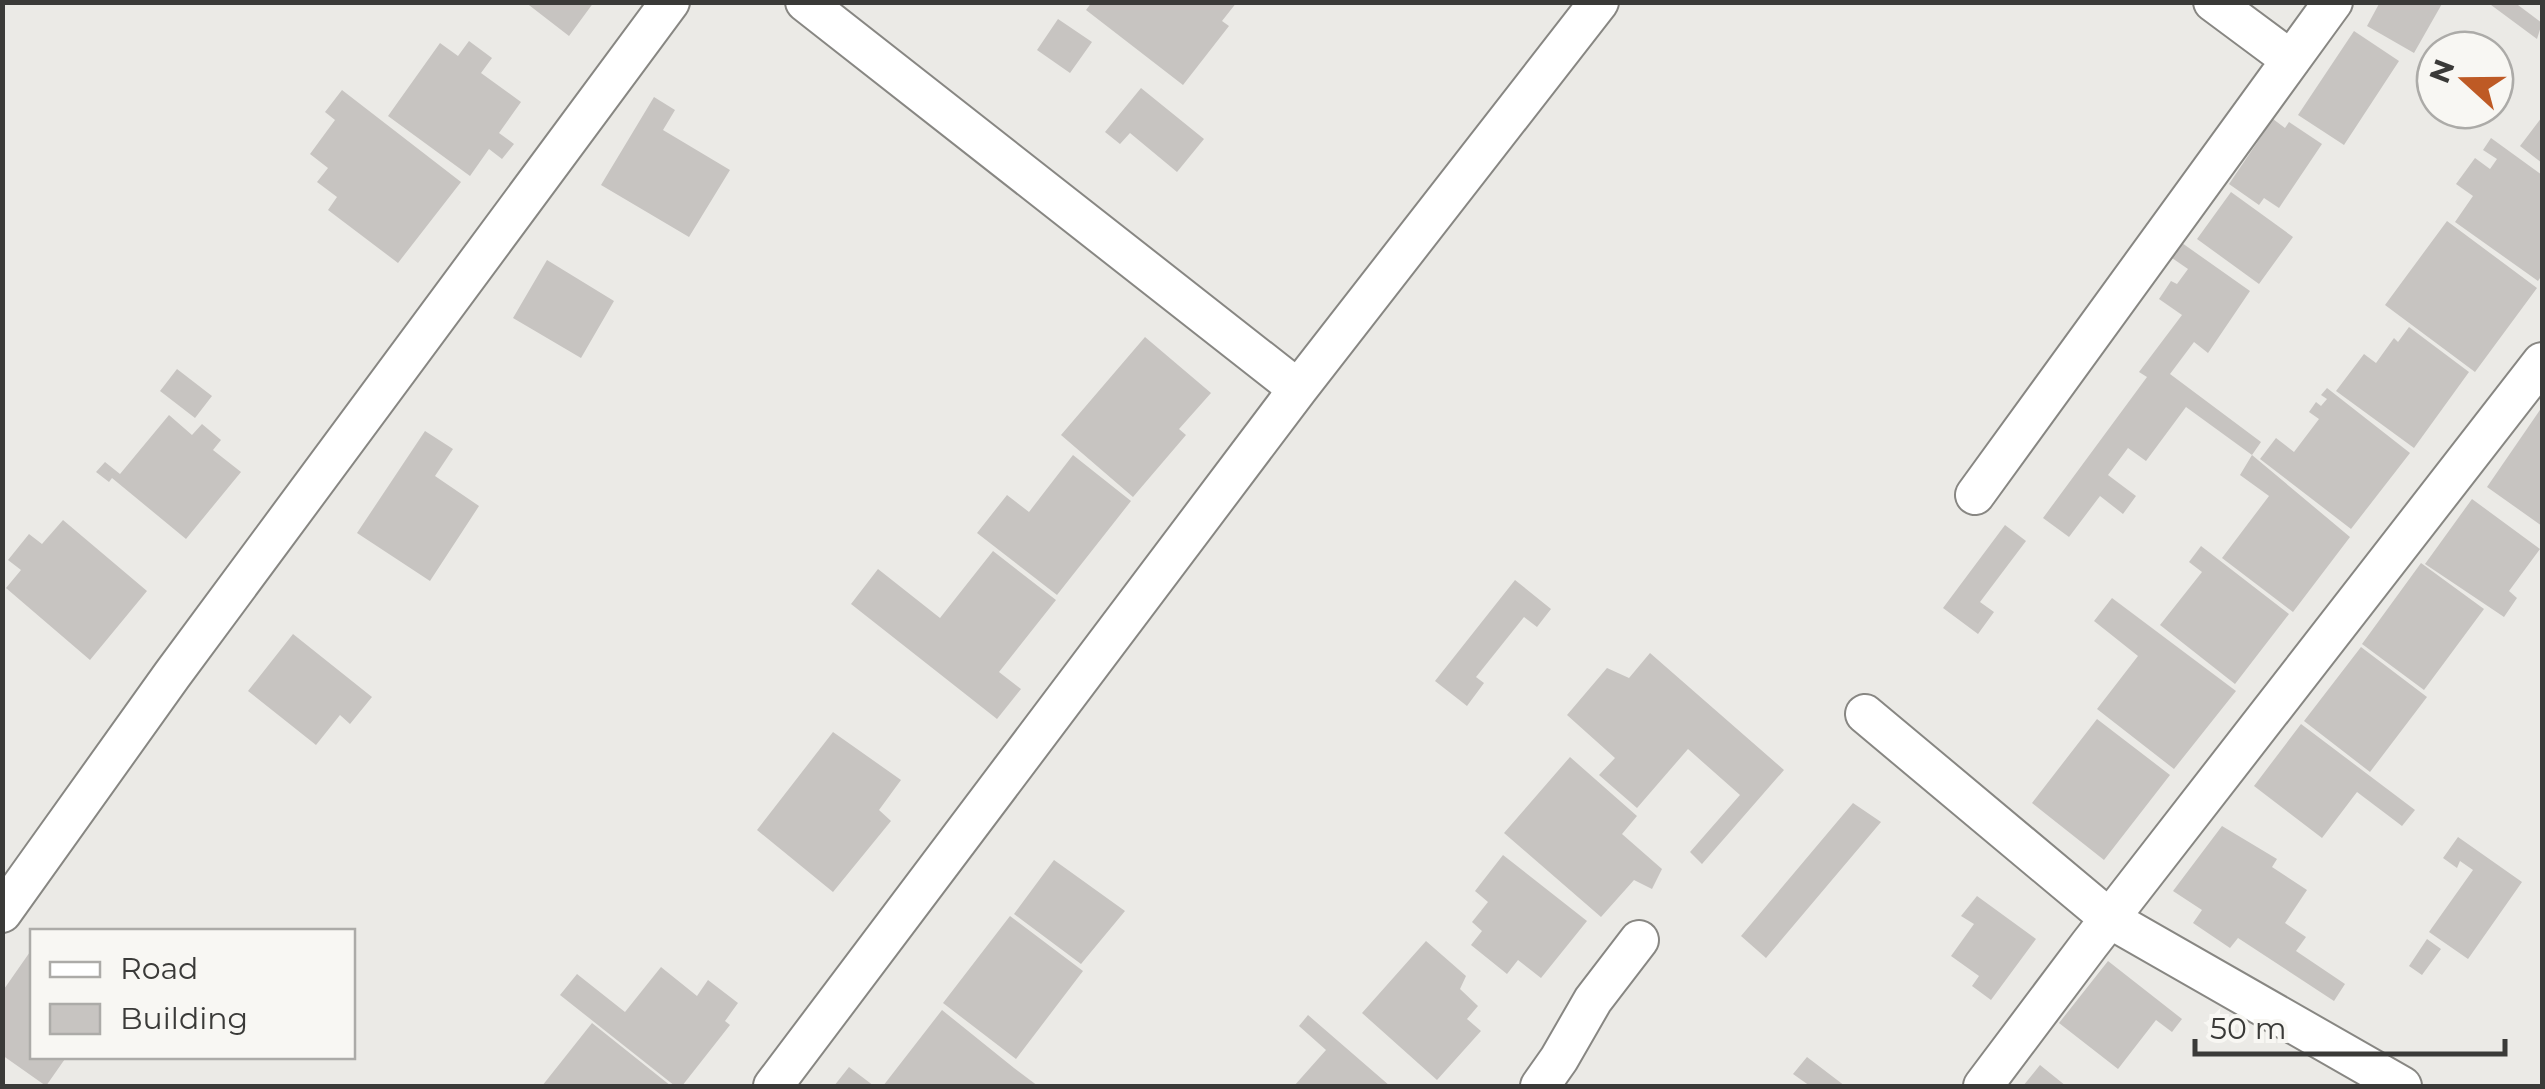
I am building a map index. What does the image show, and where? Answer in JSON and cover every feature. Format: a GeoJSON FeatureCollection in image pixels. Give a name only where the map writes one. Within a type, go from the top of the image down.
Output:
{"type":"FeatureCollection","features":[{"type":"Feature","properties":{"kind":"street"},"geometry":{"type":"LineString","coordinates":[[2,913],[172,675],[670,2]]}},
{"type":"Feature","properties":{"kind":"street"},"geometry":{"type":"LineString","coordinates":[[805,2],[1298,389]]}},
{"type":"Feature","properties":{"kind":"street"},"geometry":{"type":"LineString","coordinates":[[773,1086],[1298,389],[1599,2]]}},
{"type":"Feature","properties":{"kind":"street"},"geometry":{"type":"LineString","coordinates":[[2213,2],[2292,60]]}},
{"type":"Feature","properties":{"kind":"street"},"geometry":{"type":"LineString","coordinates":[[1975,495],[2333,2]]}},
{"type":"Feature","properties":{"kind":"street"},"geometry":{"type":"LineString","coordinates":[[1983,1086],[2542,362]]}},
{"type":"Feature","properties":{"kind":"street"},"geometry":{"type":"LineString","coordinates":[[1865,714],[2110,919],[2402,1086]]}},
{"type":"Feature","properties":{"kind":"street"},"geometry":{"type":"LineString","coordinates":[[1540,1086],[1593,1000],[1639,940]]}},
{"type":"Feature","properties":{"kind":"building"},"geometry":{"type":"Polygon","coordinates":[[[525,2],[594,2],[569,36],[525,2]]]}},
{"type":"Feature","properties":{"kind":"building"},"geometry":{"type":"Polygon","coordinates":[[[1092,2],[1237,2],[1222,21],[1229,26],[1183,85],[1086,10],[1092,2]]]}},
{"type":"Feature","properties":{"kind":"building"},"geometry":{"type":"Polygon","coordinates":[[[2380,2],[2443,2],[2427,30],[2415,30],[2414,53],[2367,26],[2380,2]]]}},
{"type":"Feature","properties":{"kind":"building"},"geometry":{"type":"Polygon","coordinates":[[[2487,2],[2514,2],[2542,23],[2537,39],[2487,2]]]}},
{"type":"Feature","properties":{"kind":"building"},"geometry":{"type":"Polygon","coordinates":[[[1058,19],[1092,42],[1070,73],[1037,50],[1058,19]]]}},
{"type":"Feature","properties":{"kind":"building"},"geometry":{"type":"Polygon","coordinates":[[[2354,31],[2399,61],[2344,145],[2298,115],[2354,31]]]}},
{"type":"Feature","properties":{"kind":"building"},"geometry":{"type":"Polygon","coordinates":[[[469,41],[492,58],[481,73],[521,102],[499,133],[514,144],[502,159],[489,149],[470,176],[388,116],[440,43],[458,56],[469,41]]]}},
{"type":"Feature","properties":{"kind":"building"},"geometry":{"type":"Polygon","coordinates":[[[1141,88],[1204,139],[1177,172],[1130,133],[1120,144],[1105,132],[1141,88]]]}},
{"type":"Feature","properties":{"kind":"building"},"geometry":{"type":"Polygon","coordinates":[[[342,90],[461,182],[398,263],[328,210],[337,197],[317,182],[328,168],[310,154],[335,120],[325,112],[342,90]]]}},
{"type":"Feature","properties":{"kind":"building"},"geometry":{"type":"Polygon","coordinates":[[[654,97],[675,110],[663,130],[730,170],[689,237],[601,185],[654,97]]]}},
{"type":"Feature","properties":{"kind":"building"},"geometry":{"type":"Polygon","coordinates":[[[2542,117],[2542,163],[2520,146],[2542,117]]]}},
{"type":"Feature","properties":{"kind":"building"},"geometry":{"type":"Polygon","coordinates":[[[2273,119],[2285,128],[2289,122],[2322,144],[2279,208],[2264,198],[2259,205],[2229,184],[2273,119]]]}},
{"type":"Feature","properties":{"kind":"building"},"geometry":{"type":"Polygon","coordinates":[[[2491,138],[2542,175],[2542,275],[2538,281],[2455,222],[2473,196],[2456,184],[2475,158],[2490,169],[2497,159],[2483,150],[2491,138]]]}},
{"type":"Feature","properties":{"kind":"building"},"geometry":{"type":"Polygon","coordinates":[[[2231,192],[2293,237],[2259,284],[2197,239],[2231,192]]]}},
{"type":"Feature","properties":{"kind":"building"},"geometry":{"type":"Polygon","coordinates":[[[2447,221],[2537,288],[2475,372],[2385,305],[2447,221]]]}},
{"type":"Feature","properties":{"kind":"building"},"geometry":{"type":"Polygon","coordinates":[[[2182,243],[2250,291],[2208,353],[2194,342],[2170,374],[2261,442],[2252,455],[2186,407],[2146,461],[2128,448],[2108,475],[2136,496],[2123,514],[2100,496],[2069,537],[2043,518],[2147,377],[2139,372],[2182,315],[2159,299],[2171,281],[2177,284],[2188,269],[2172,258],[2182,243]]]}},
{"type":"Feature","properties":{"kind":"building"},"geometry":{"type":"Polygon","coordinates":[[[547,260],[614,301],[581,358],[513,318],[547,260]]]}},
{"type":"Feature","properties":{"kind":"building"},"geometry":{"type":"Polygon","coordinates":[[[2409,327],[2469,372],[2414,448],[2336,391],[2364,354],[2376,363],[2394,338],[2398,342],[2409,327]]]}},
{"type":"Feature","properties":{"kind":"building"},"geometry":{"type":"Polygon","coordinates":[[[1145,337],[1211,393],[1179,429],[1186,435],[1133,497],[1061,435],[1145,337]]]}},
{"type":"Feature","properties":{"kind":"building"},"geometry":{"type":"Polygon","coordinates":[[[177,369],[212,396],[195,418],[160,391],[177,369]]]}},
{"type":"Feature","properties":{"kind":"building"},"geometry":{"type":"Polygon","coordinates":[[[2327,388],[2410,453],[2351,529],[2260,459],[2276,438],[2294,452],[2319,419],[2309,412],[2316,402],[2321,406],[2327,399],[2321,395],[2327,388]]]}},
{"type":"Feature","properties":{"kind":"building"},"geometry":{"type":"Polygon","coordinates":[[[2542,407],[2542,526],[2487,487],[2542,407]]]}},
{"type":"Feature","properties":{"kind":"building"},"geometry":{"type":"Polygon","coordinates":[[[169,415],[192,435],[202,424],[221,440],[213,450],[241,472],[186,539],[112,478],[109,482],[96,472],[105,462],[120,474],[169,415]]]}},
{"type":"Feature","properties":{"kind":"building"},"geometry":{"type":"Polygon","coordinates":[[[425,431],[453,449],[435,476],[479,506],[430,581],[357,533],[425,431]]]}},
{"type":"Feature","properties":{"kind":"building"},"geometry":{"type":"Polygon","coordinates":[[[1073,455],[1131,501],[1057,595],[977,533],[1007,495],[1029,512],[1073,455]]]}},
{"type":"Feature","properties":{"kind":"building"},"geometry":{"type":"Polygon","coordinates":[[[2252,455],[2350,537],[2293,612],[2222,558],[2269,496],[2240,475],[2252,455]]]}},
{"type":"Feature","properties":{"kind":"building"},"geometry":{"type":"Polygon","coordinates":[[[2472,499],[2540,549],[2509,591],[2517,598],[2504,617],[2425,564],[2472,499]]]}},
{"type":"Feature","properties":{"kind":"building"},"geometry":{"type":"Polygon","coordinates":[[[63,520],[147,591],[90,660],[6,588],[21,570],[8,560],[29,534],[42,544],[63,520]]]}},
{"type":"Feature","properties":{"kind":"building"},"geometry":{"type":"Polygon","coordinates":[[[2005,525],[2026,541],[1980,602],[1994,612],[1978,634],[1943,608],[2005,525]]]}},
{"type":"Feature","properties":{"kind":"building"},"geometry":{"type":"Polygon","coordinates":[[[2201,546],[2289,614],[2235,684],[2160,625],[2202,572],[2189,562],[2201,546]]]}},
{"type":"Feature","properties":{"kind":"building"},"geometry":{"type":"Polygon","coordinates":[[[993,551],[1056,600],[999,672],[1021,689],[997,719],[851,604],[878,569],[940,618],[993,551]]]}},
{"type":"Feature","properties":{"kind":"building"},"geometry":{"type":"Polygon","coordinates":[[[2421,563],[2484,609],[2424,690],[2362,644],[2421,563]]]}},
{"type":"Feature","properties":{"kind":"building"},"geometry":{"type":"Polygon","coordinates":[[[1515,580],[1551,609],[1537,627],[1524,617],[1476,677],[1484,683],[1467,706],[1435,681],[1515,580]]]}},
{"type":"Feature","properties":{"kind":"building"},"geometry":{"type":"Polygon","coordinates":[[[2112,598],[2236,691],[2174,769],[2097,709],[2138,656],[2094,621],[2112,598]]]}},
{"type":"Feature","properties":{"kind":"building"},"geometry":{"type":"Polygon","coordinates":[[[293,634],[372,697],[350,724],[340,715],[316,745],[248,691],[293,634]]]}},
{"type":"Feature","properties":{"kind":"building"},"geometry":{"type":"Polygon","coordinates":[[[2361,647],[2427,697],[2370,772],[2304,721],[2361,647]]]}},
{"type":"Feature","properties":{"kind":"building"},"geometry":{"type":"Polygon","coordinates":[[[1650,653],[1784,770],[1702,864],[1690,852],[1740,795],[1688,749],[1637,808],[1599,775],[1615,758],[1567,715],[1607,668],[1629,678],[1650,653]]]}},
{"type":"Feature","properties":{"kind":"building"},"geometry":{"type":"Polygon","coordinates":[[[2097,719],[2170,775],[2104,860],[2032,803],[2097,719]]]}},
{"type":"Feature","properties":{"kind":"building"},"geometry":{"type":"Polygon","coordinates":[[[2301,724],[2415,810],[2402,826],[2357,792],[2322,838],[2254,786],[2301,724]]]}},
{"type":"Feature","properties":{"kind":"building"},"geometry":{"type":"Polygon","coordinates":[[[833,732],[901,780],[879,810],[891,821],[833,892],[757,830],[833,732]]]}},
{"type":"Feature","properties":{"kind":"building"},"geometry":{"type":"Polygon","coordinates":[[[1570,757],[1637,816],[1622,834],[1662,869],[1652,889],[1634,880],[1601,917],[1504,833],[1570,757]]]}},
{"type":"Feature","properties":{"kind":"building"},"geometry":{"type":"Polygon","coordinates":[[[1853,803],[1881,822],[1766,958],[1741,936],[1853,803]]]}},
{"type":"Feature","properties":{"kind":"building"},"geometry":{"type":"Polygon","coordinates":[[[2222,826],[2277,859],[2272,867],[2307,890],[2285,923],[2306,937],[2296,951],[2345,984],[2334,1001],[2238,938],[2230,948],[2193,923],[2202,910],[2173,891],[2222,826]]]}},
{"type":"Feature","properties":{"kind":"building"},"geometry":{"type":"Polygon","coordinates":[[[2458,837],[2522,882],[2468,959],[2429,932],[2473,870],[2460,861],[2457,868],[2443,858],[2458,837]]]}},
{"type":"Feature","properties":{"kind":"building"},"geometry":{"type":"Polygon","coordinates":[[[1503,855],[1587,921],[1541,978],[1518,960],[1507,974],[1471,945],[1482,931],[1472,922],[1488,902],[1475,891],[1503,855]]]}},
{"type":"Feature","properties":{"kind":"building"},"geometry":{"type":"Polygon","coordinates":[[[1054,860],[1125,911],[1081,964],[1014,914],[1054,860]]]}},
{"type":"Feature","properties":{"kind":"building"},"geometry":{"type":"Polygon","coordinates":[[[1977,896],[2036,939],[1991,1000],[1972,986],[1979,976],[1951,956],[1974,924],[1961,916],[1977,896]]]}},
{"type":"Feature","properties":{"kind":"building"},"geometry":{"type":"Polygon","coordinates":[[[1010,916],[1083,971],[1016,1059],[943,1003],[1010,916]]]}},
{"type":"Feature","properties":{"kind":"building"},"geometry":{"type":"Polygon","coordinates":[[[2427,939],[2441,949],[2422,975],[2409,966],[2427,939]]]}},
{"type":"Feature","properties":{"kind":"building"},"geometry":{"type":"Polygon","coordinates":[[[1426,941],[1466,976],[1460,989],[1478,1006],[1467,1019],[1481,1031],[1437,1080],[1362,1013],[1426,941]]]}},
{"type":"Feature","properties":{"kind":"building"},"geometry":{"type":"Polygon","coordinates":[[[30,952],[30,1059],[65,1059],[46,1086],[2,1055],[2,992],[30,952]]]}},
{"type":"Feature","properties":{"kind":"building"},"geometry":{"type":"Polygon","coordinates":[[[2108,961],[2182,1019],[2172,1032],[2156,1020],[2118,1069],[2059,1023],[2108,961]]]}},
{"type":"Feature","properties":{"kind":"building"},"geometry":{"type":"Polygon","coordinates":[[[661,967],[697,996],[708,980],[738,1003],[725,1021],[730,1025],[682,1086],[675,1086],[560,995],[577,974],[625,1012],[661,967]]]}},
{"type":"Feature","properties":{"kind":"building"},"geometry":{"type":"Polygon","coordinates":[[[942,1010],[1014,1068],[1038,1086],[883,1086],[942,1010]]]}},
{"type":"Feature","properties":{"kind":"building"},"geometry":{"type":"Polygon","coordinates":[[[1308,1015],[1390,1086],[1294,1086],[1326,1050],[1299,1026],[1308,1015]]]}},
{"type":"Feature","properties":{"kind":"building"},"geometry":{"type":"Polygon","coordinates":[[[592,1023],[671,1086],[542,1086],[592,1023]]]}},
{"type":"Feature","properties":{"kind":"building"},"geometry":{"type":"Polygon","coordinates":[[[1807,1057],[1845,1086],[1810,1086],[1793,1074],[1807,1057]]]}},
{"type":"Feature","properties":{"kind":"building"},"geometry":{"type":"Polygon","coordinates":[[[2040,1065],[2066,1086],[2023,1086],[2040,1065]]]}},
{"type":"Feature","properties":{"kind":"building"},"geometry":{"type":"Polygon","coordinates":[[[849,1067],[874,1086],[834,1086],[849,1067]]]}}]}
